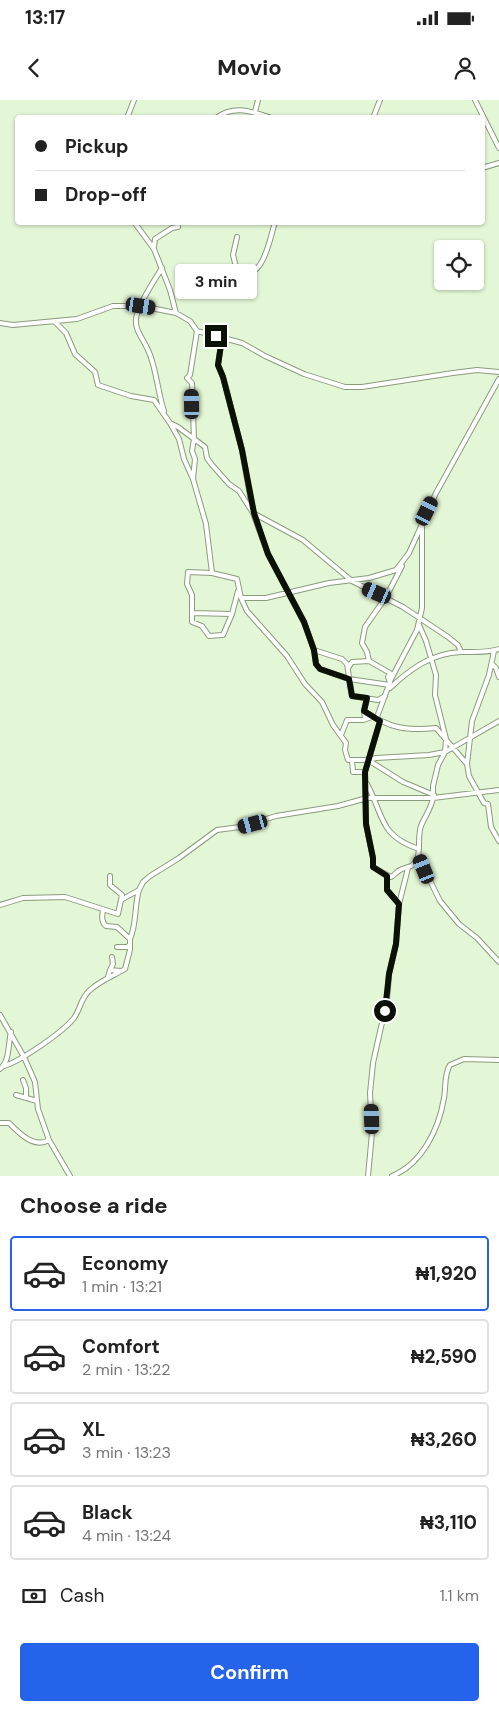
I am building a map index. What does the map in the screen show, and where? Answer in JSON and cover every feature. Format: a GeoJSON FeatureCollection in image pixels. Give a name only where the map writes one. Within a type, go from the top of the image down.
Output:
{"type":"FeatureCollection","features":[{"type":"Feature","properties":{"kind":"street"},"geometry":{"type":"LineString","coordinates":[[129,115],[134,100]]}},
{"type":"Feature","properties":{"kind":"street"},"geometry":{"type":"LineString","coordinates":[[255,112],[258,100]]}},
{"type":"Feature","properties":{"kind":"street"},"geometry":{"type":"LineString","coordinates":[[374,115],[380,100]]}},
{"type":"Feature","properties":{"kind":"street"},"geometry":{"type":"LineString","coordinates":[[475,100],[482,115]]}},
{"type":"Feature","properties":{"kind":"street"},"geometry":{"type":"LineString","coordinates":[[222,115],[231,110],[243,109],[264,115]]}},
{"type":"Feature","properties":{"kind":"street"},"geometry":{"type":"LineString","coordinates":[[485,120],[499,148]]}},
{"type":"Feature","properties":{"kind":"street"},"geometry":{"type":"LineString","coordinates":[[485,167],[499,163]]}},
{"type":"Feature","properties":{"kind":"street"},"geometry":{"type":"LineString","coordinates":[[136,225],[154,249],[176,313]]}},
{"type":"Feature","properties":{"kind":"street"},"geometry":{"type":"LineString","coordinates":[[154,249],[155,239],[178,227],[178,225]]}},
{"type":"Feature","properties":{"kind":"street"},"geometry":{"type":"LineString","coordinates":[[237,237],[233,255],[236,267],[245,271],[254,271],[261,265],[274,225]]}},
{"type":"Feature","properties":{"kind":"street"},"geometry":{"type":"LineString","coordinates":[[162,268],[156,275],[141,306],[136,317],[136,324],[139,335],[150,355],[158,394],[165,413],[179,439],[184,459],[194,479],[206,524],[212,573]]}},
{"type":"Feature","properties":{"kind":"street"},"geometry":{"type":"LineString","coordinates":[[0,323],[13,325],[55,322],[86,317],[113,306],[141,306],[176,313],[190,322],[197,331],[242,343],[304,374],[345,387],[362,387],[452,372],[477,370],[499,372]]}},
{"type":"Feature","properties":{"kind":"street"},"geometry":{"type":"LineString","coordinates":[[55,322],[66,333],[75,354],[95,372],[98,385],[131,396],[154,400],[165,413]]}},
{"type":"Feature","properties":{"kind":"street"},"geometry":{"type":"LineString","coordinates":[[194,479],[192,383],[187,378],[190,375],[197,331]]}},
{"type":"Feature","properties":{"kind":"street"},"geometry":{"type":"LineString","coordinates":[[222,338],[218,365],[223,377],[242,450],[254,513],[268,554],[304,622],[314,650],[314,658],[320,669],[349,679],[390,686]]}},
{"type":"Feature","properties":{"kind":"street"},"geometry":{"type":"LineString","coordinates":[[369,661],[361,638],[364,627],[386,597],[436,493],[499,379]]}},
{"type":"Feature","properties":{"kind":"street"},"geometry":{"type":"LineString","coordinates":[[170,423],[205,447],[207,458],[229,484],[239,491],[254,513],[304,540],[352,581],[386,597],[448,637],[458,645],[461,652]]}},
{"type":"Feature","properties":{"kind":"street"},"geometry":{"type":"LineString","coordinates":[[412,865],[399,870],[394,876],[387,876],[373,867],[366,824],[365,772],[376,718],[382,700],[419,625],[422,608],[423,523]]}},
{"type":"Feature","properties":{"kind":"street"},"geometry":{"type":"LineString","coordinates":[[241,598],[266,598],[329,583],[389,574],[403,563]]}},
{"type":"Feature","properties":{"kind":"street"},"geometry":{"type":"LineString","coordinates":[[238,590],[232,614],[222,635],[210,636],[202,626],[192,622],[192,595],[186,584],[188,572],[212,573],[237,579],[238,590],[247,611],[287,656],[305,684],[322,702],[333,725],[346,743],[347,758],[352,760],[368,760],[445,752],[499,721]]}},
{"type":"Feature","properties":{"kind":"street"},"geometry":{"type":"LineString","coordinates":[[192,613],[232,614]]}},
{"type":"Feature","properties":{"kind":"street"},"geometry":{"type":"LineString","coordinates":[[368,1176],[372,1133],[370,1093],[372,1071],[387,1000],[389,974],[396,944],[399,904],[407,870],[418,856],[421,825],[435,796],[433,786],[438,765],[445,752],[446,739],[435,695],[436,674],[419,625]]}},
{"type":"Feature","properties":{"kind":"street"},"geometry":{"type":"LineString","coordinates":[[314,650],[342,659],[347,664],[352,696],[378,700],[384,696],[390,686],[430,658],[461,652],[477,653],[497,650],[472,721],[467,764],[469,776],[484,803],[488,804],[491,828],[499,841]]}},
{"type":"Feature","properties":{"kind":"street"},"geometry":{"type":"LineString","coordinates":[[348,668],[352,662],[369,661],[390,673],[388,677],[390,686]]}},
{"type":"Feature","properties":{"kind":"street"},"geometry":{"type":"LineString","coordinates":[[492,664],[496,668],[499,677]]}},
{"type":"Feature","properties":{"kind":"street"},"geometry":{"type":"LineString","coordinates":[[365,719],[364,711],[367,698]]}},
{"type":"Feature","properties":{"kind":"street"},"geometry":{"type":"LineString","coordinates":[[364,711],[405,730],[436,728],[452,749],[467,764]]}},
{"type":"Feature","properties":{"kind":"street"},"geometry":{"type":"LineString","coordinates":[[340,735],[346,720],[376,718]]}},
{"type":"Feature","properties":{"kind":"street"},"geometry":{"type":"LineString","coordinates":[[352,760],[353,772],[365,772]]}},
{"type":"Feature","properties":{"kind":"street"},"geometry":{"type":"LineString","coordinates":[[368,760],[404,782],[435,796]]}},
{"type":"Feature","properties":{"kind":"street"},"geometry":{"type":"LineString","coordinates":[[366,783],[374,798],[384,827],[399,841],[419,849]]}},
{"type":"Feature","properties":{"kind":"street"},"geometry":{"type":"LineString","coordinates":[[134,905],[143,882],[217,830],[240,827],[276,816],[338,806],[367,798],[435,796],[499,790]]}},
{"type":"Feature","properties":{"kind":"street"},"geometry":{"type":"LineString","coordinates":[[418,856],[440,901],[459,924],[477,938],[499,962]]}},
{"type":"Feature","properties":{"kind":"street"},"geometry":{"type":"LineString","coordinates":[[110,876],[111,887],[121,898]]}},
{"type":"Feature","properties":{"kind":"street"},"geometry":{"type":"LineString","coordinates":[[387,876],[387,890],[399,904]]}},
{"type":"Feature","properties":{"kind":"street"},"geometry":{"type":"LineString","coordinates":[[121,898],[127,897],[139,890]]}},
{"type":"Feature","properties":{"kind":"street"},"geometry":{"type":"LineString","coordinates":[[0,905],[24,898],[66,897],[118,914],[121,898]]}},
{"type":"Feature","properties":{"kind":"street"},"geometry":{"type":"LineString","coordinates":[[2,1067],[24,1056],[72,1021],[87,993],[108,977],[125,969],[135,923],[133,900],[127,897]]}},
{"type":"Feature","properties":{"kind":"street"},"geometry":{"type":"LineString","coordinates":[[103,910],[104,924],[117,927],[130,939]]}},
{"type":"Feature","properties":{"kind":"street"},"geometry":{"type":"LineString","coordinates":[[117,947],[129,947]]}},
{"type":"Feature","properties":{"kind":"street"},"geometry":{"type":"LineString","coordinates":[[112,957],[113,964],[118,971]]}},
{"type":"Feature","properties":{"kind":"street"},"geometry":{"type":"LineString","coordinates":[[108,977],[113,964]]}},
{"type":"Feature","properties":{"kind":"street"},"geometry":{"type":"LineString","coordinates":[[110,970],[118,971]]}},
{"type":"Feature","properties":{"kind":"street"},"geometry":{"type":"LineString","coordinates":[[0,1015],[24,1056],[35,1082],[37,1101],[49,1140],[70,1176]]}},
{"type":"Feature","properties":{"kind":"street"},"geometry":{"type":"LineString","coordinates":[[2,1067],[8,1056],[10,1032]]}},
{"type":"Feature","properties":{"kind":"street"},"geometry":{"type":"LineString","coordinates":[[392,1176],[398,1174],[415,1159],[435,1132],[441,1112],[446,1076],[450,1065],[464,1059],[499,1060]]}},
{"type":"Feature","properties":{"kind":"street"},"geometry":{"type":"LineString","coordinates":[[23,1080],[26,1088],[26,1097]]}},
{"type":"Feature","properties":{"kind":"street"},"geometry":{"type":"LineString","coordinates":[[16,1095],[37,1101]]}},
{"type":"Feature","properties":{"kind":"street"},"geometry":{"type":"LineString","coordinates":[[0,1123],[9,1123],[18,1133],[36,1143],[44,1143],[49,1140]]}},
{"type":"Feature","properties":{"kind":"route"},"geometry":{"type":"LineString","coordinates":[[216,336],[222,338],[218,365],[223,377],[225,392],[242,450],[254,513],[268,554],[304,622],[314,650],[316,664],[320,669],[349,679],[352,696],[367,698],[364,711],[380,721],[365,772],[367,798],[365,806],[373,867],[387,876],[387,890],[399,904],[396,944],[389,974],[385,1011]]}}]}
